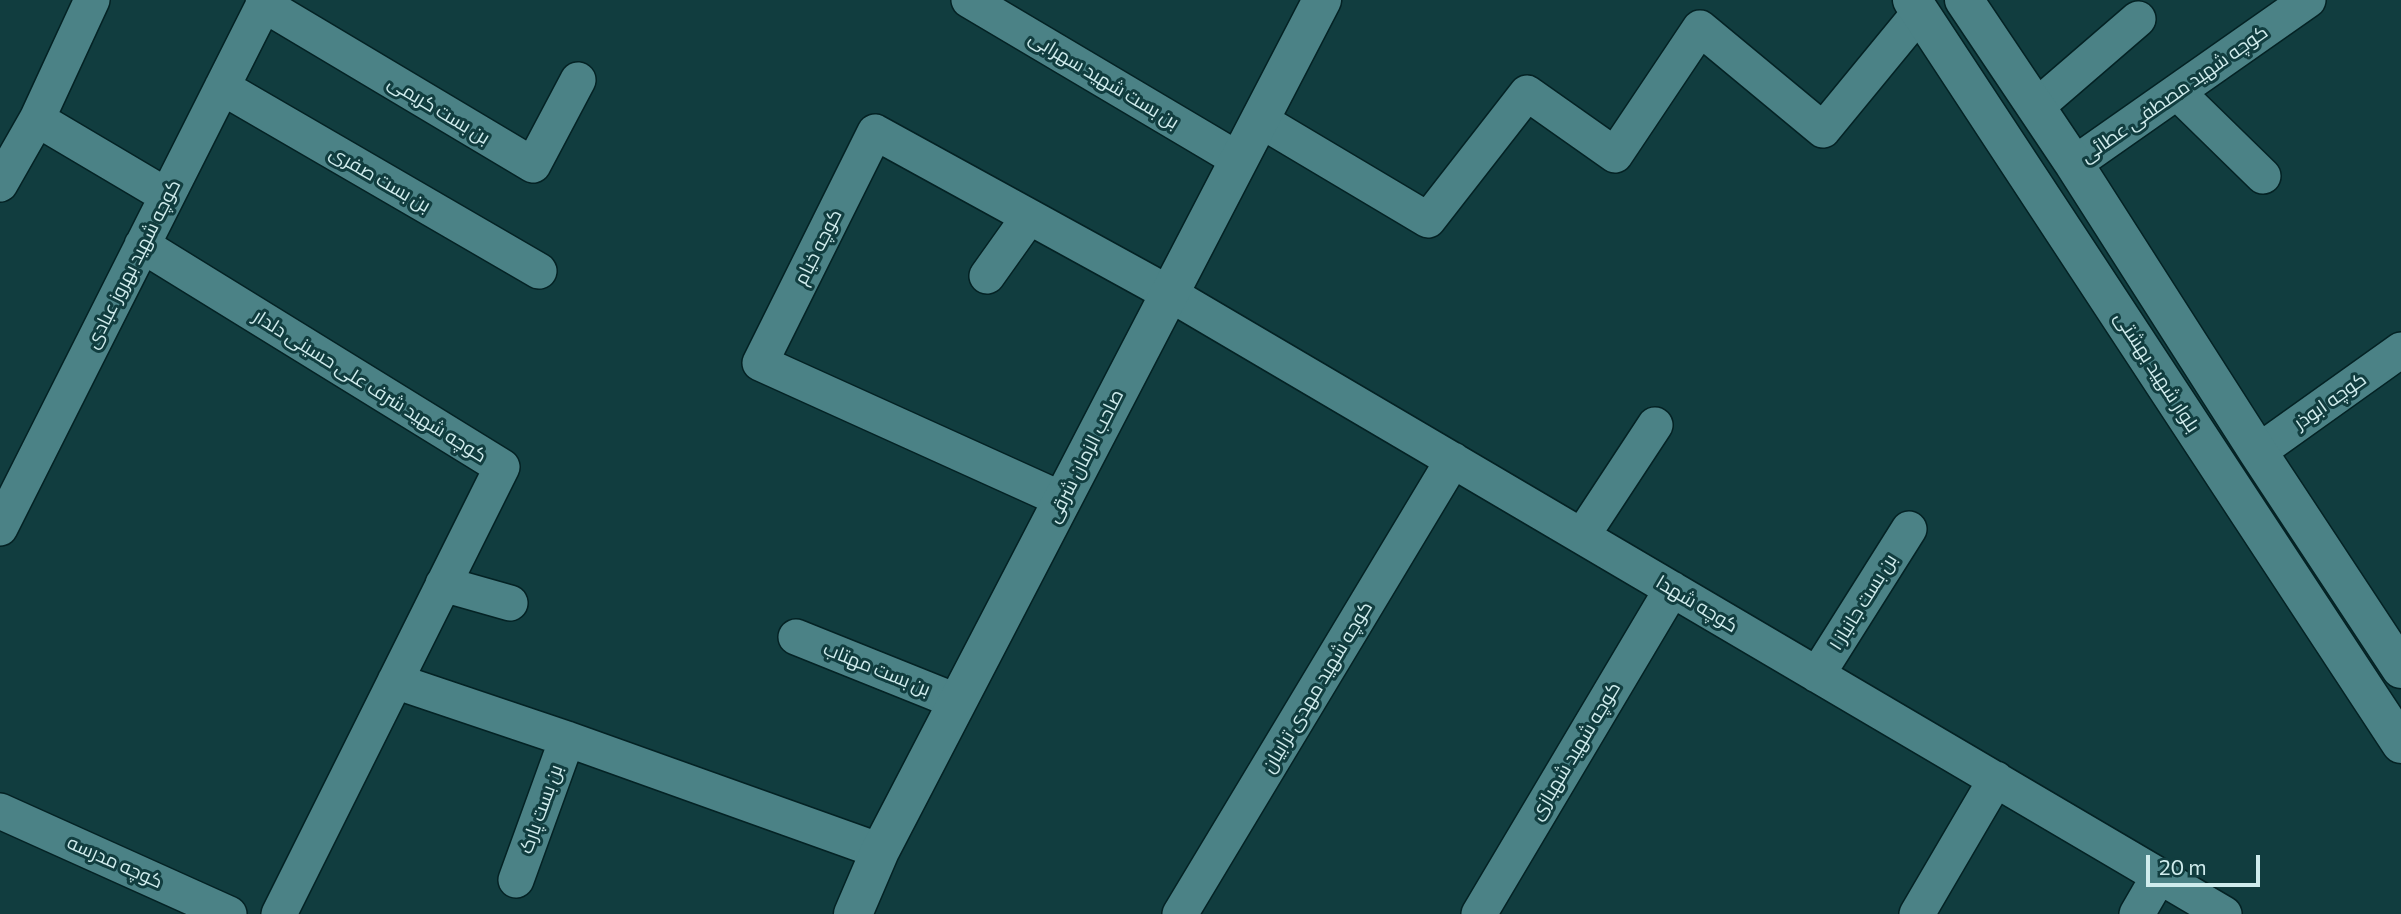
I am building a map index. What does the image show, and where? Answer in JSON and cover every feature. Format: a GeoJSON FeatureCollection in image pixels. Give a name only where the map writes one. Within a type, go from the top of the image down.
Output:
{"type":"FeatureCollection","features":[{"type":"Feature","properties":{"kind":"main road","name":"صاحب الزمان شرقی"},"geometry":{"type":"LineString","coordinates":[[853,914],[880,851],[1322,0]]}},
{"type":"Feature","properties":{"kind":"main road"},"geometry":{"type":"LineString","coordinates":[[1964,0],[2074,164],[2401,669]]}},
{"type":"Feature","properties":{"kind":"main road","name":"بلوار شهید بهشتی"},"geometry":{"type":"LineString","coordinates":[[1916,6],[2401,744]]}},
{"type":"Feature","properties":{"kind":"street"},"geometry":{"type":"LineString","coordinates":[[0,184],[37,119],[92,0]]}},
{"type":"Feature","properties":{"kind":"street","name":"بن بست شهید سهرابی"},"geometry":{"type":"LineString","coordinates":[[969,0],[1239,160]]}},
{"type":"Feature","properties":{"kind":"street","name":"کوچه شهید مصطفی عطائی"},"geometry":{"type":"LineString","coordinates":[[2074,164],[2308,0]]}},
{"type":"Feature","properties":{"kind":"street","name":"بن بست کریمی"},"geometry":{"type":"LineString","coordinates":[[264,2],[533,165],[578,80]]}},
{"type":"Feature","properties":{"kind":"street","name":"کوچه شهید بهروز عبادی"},"geometry":{"type":"LineString","coordinates":[[0,528],[8,491],[142,245],[264,2]]}},
{"type":"Feature","properties":{"kind":"street"},"geometry":{"type":"LineString","coordinates":[[1260,120],[1429,220],[1527,93],[1615,155],[1700,29],[1823,130],[1916,6]]}},
{"type":"Feature","properties":{"kind":"street"},"geometry":{"type":"LineString","coordinates":[[2036,107],[2138,19]]}},
{"type":"Feature","properties":{"kind":"street","name":"بن بست صفری"},"geometry":{"type":"LineString","coordinates":[[222,87],[539,271]]}},
{"type":"Feature","properties":{"kind":"street"},"geometry":{"type":"LineString","coordinates":[[2177,92],[2263,176]]}},
{"type":"Feature","properties":{"kind":"street"},"geometry":{"type":"LineString","coordinates":[[37,119],[167,196]]}},
{"type":"Feature","properties":{"kind":"street","name":"کوچه خیام"},"geometry":{"type":"LineString","coordinates":[[1063,500],[760,363],[876,132],[1170,293]]}},
{"type":"Feature","properties":{"kind":"street"},"geometry":{"type":"LineString","coordinates":[[987,276],[1029,217]]}},
{"type":"Feature","properties":{"kind":"street","name":"کوچه شهید شرف علی حسینی دلدار"},"geometry":{"type":"LineString","coordinates":[[142,245],[502,467],[279,914]]}},
{"type":"Feature","properties":{"kind":"street","name":"کوچه شهدا"},"geometry":{"type":"LineString","coordinates":[[1170,293],[2224,914]]}},
{"type":"Feature","properties":{"kind":"street","name":"کوچه ابوذر"},"geometry":{"type":"LineString","coordinates":[[2258,452],[2401,350]]}},
{"type":"Feature","properties":{"kind":"street"},"geometry":{"type":"LineString","coordinates":[[1582,536],[1654,425]]}},
{"type":"Feature","properties":{"kind":"street","name":"کوچه شهید مهدی ترابیان"},"geometry":{"type":"LineString","coordinates":[[1181,914],[1453,460]]}},
{"type":"Feature","properties":{"kind":"street","name":"بن بست جانباز ۱"},"geometry":{"type":"LineString","coordinates":[[1817,675],[1909,529]]}},
{"type":"Feature","properties":{"kind":"street"},"geometry":{"type":"LineString","coordinates":[[443,584],[510,603]]}},
{"type":"Feature","properties":{"kind":"street","name":"کوچه شهید شهبازی"},"geometry":{"type":"LineString","coordinates":[[1479,914],[1672,589]]}},
{"type":"Feature","properties":{"kind":"street","name":"بن بست مهتاب"},"geometry":{"type":"LineString","coordinates":[[796,636],[958,702]]}},
{"type":"Feature","properties":{"kind":"street"},"geometry":{"type":"LineString","coordinates":[[395,681],[567,738],[880,851]]}},
{"type":"Feature","properties":{"kind":"street","name":"بن بست پارک"},"geometry":{"type":"LineString","coordinates":[[516,880],[567,738]]}},
{"type":"Feature","properties":{"kind":"street"},"geometry":{"type":"LineString","coordinates":[[1917,914],[1996,779]]}},
{"type":"Feature","properties":{"kind":"street","name":"کوچه مدرسه"},"geometry":{"type":"LineString","coordinates":[[0,811],[229,914]]}},
{"type":"Feature","properties":{"kind":"street"},"geometry":{"type":"LineString","coordinates":[[2137,914],[2159,876]]}}]}
